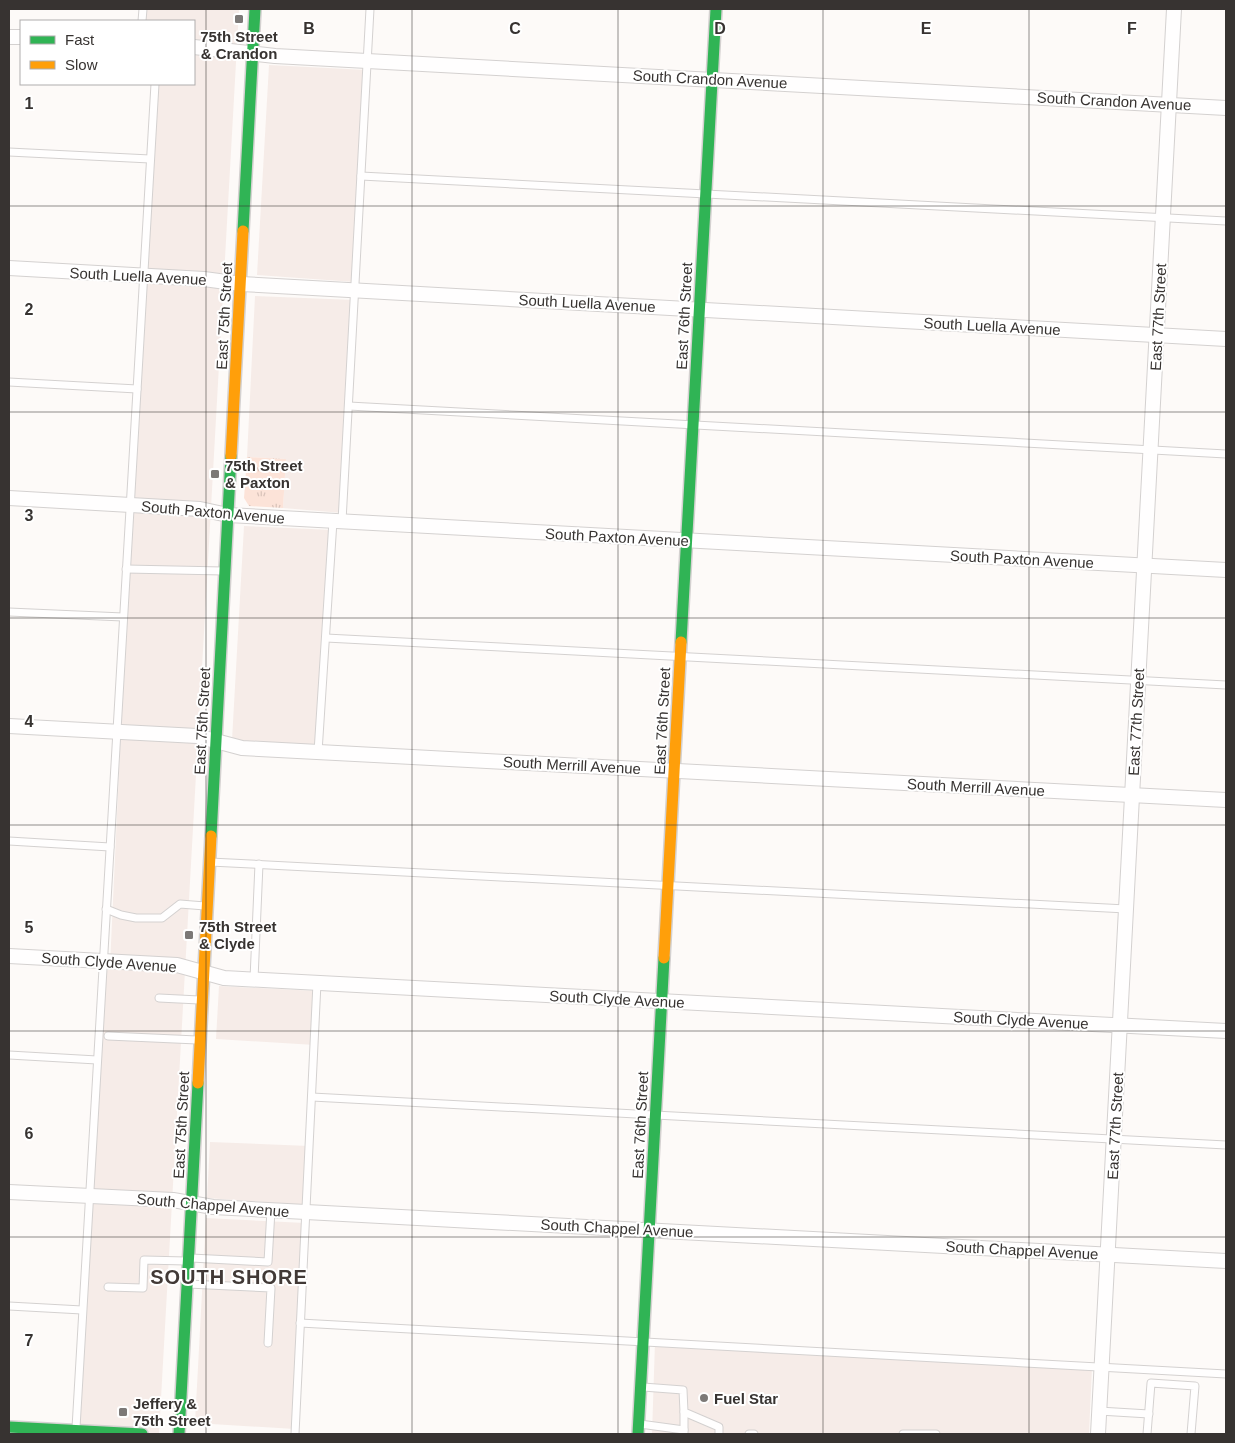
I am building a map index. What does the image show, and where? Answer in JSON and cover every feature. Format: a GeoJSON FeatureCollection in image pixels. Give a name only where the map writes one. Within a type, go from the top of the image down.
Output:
{"type":"FeatureCollection","features":[{"type":"Feature","properties":{"kind":"street","name":"East 75th Street"},"geometry":{"type":"LineString","coordinates":[[179,1434],[255,9]]}},
{"type":"Feature","properties":{"kind":"street","name":"East 76th Street"},"geometry":{"type":"LineString","coordinates":[[639,1429],[716,9]]}},
{"type":"Feature","properties":{"kind":"street","name":"East 77th Street"},"geometry":{"type":"LineString","coordinates":[[1098,1434],[1174,9]]}},
{"type":"Feature","properties":{"kind":"street","name":"South Crandon Avenue"},"geometry":{"type":"LineString","coordinates":[[195,47],[228,49],[253,54],[1226,108]]}},
{"type":"Feature","properties":{"kind":"street","name":"South Luella Avenue"},"geometry":{"type":"LineString","coordinates":[[9,268],[241,284],[1226,338]]}},
{"type":"Feature","properties":{"kind":"street","name":"South Paxton Avenue"},"geometry":{"type":"LineString","coordinates":[[9,498],[200,509],[228,515],[1226,570]]}},
{"type":"Feature","properties":{"kind":"street","name":"South Merrill Avenue"},"geometry":{"type":"LineString","coordinates":[[9,726],[197,736],[242,748],[1226,800]]}},
{"type":"Feature","properties":{"kind":"street","name":"South Clyde Avenue"},"geometry":{"type":"LineString","coordinates":[[9,956],[178,965],[224,978],[1226,1031]]}},
{"type":"Feature","properties":{"kind":"street","name":"South Chappel Avenue"},"geometry":{"type":"LineString","coordinates":[[9,1192],[173,1200],[306,1212],[1226,1261]]}},
{"type":"Feature","properties":{"kind":"street"},"geometry":{"type":"LineString","coordinates":[[9,1427],[72,1432],[142,1434]]}},
{"type":"Feature","properties":{"kind":"lane"},"geometry":{"type":"LineString","coordinates":[[318,752],[326,638],[349,406],[370,9]]}},
{"type":"Feature","properties":{"kind":"lane"},"geometry":{"type":"LineString","coordinates":[[72,1432],[82,1310],[155,85]]}},
{"type":"Feature","properties":{"kind":"lane"},"geometry":{"type":"LineString","coordinates":[[9,152],[150,159]]}},
{"type":"Feature","properties":{"kind":"lane"},"geometry":{"type":"LineString","coordinates":[[361,176],[1226,221]]}},
{"type":"Feature","properties":{"kind":"lane"},"geometry":{"type":"LineString","coordinates":[[9,382],[137,389]]}},
{"type":"Feature","properties":{"kind":"lane"},"geometry":{"type":"LineString","coordinates":[[349,406],[1226,454]]}},
{"type":"Feature","properties":{"kind":"lane"},"geometry":{"type":"LineString","coordinates":[[126,569],[225,571]]}},
{"type":"Feature","properties":{"kind":"lane"},"geometry":{"type":"LineString","coordinates":[[9,612],[123,617]]}},
{"type":"Feature","properties":{"kind":"lane"},"geometry":{"type":"LineString","coordinates":[[326,638],[1226,685]]}},
{"type":"Feature","properties":{"kind":"lane"},"geometry":{"type":"LineString","coordinates":[[9,841],[110,847]]}},
{"type":"Feature","properties":{"kind":"lane"},"geometry":{"type":"LineString","coordinates":[[210,862],[1126,909]]}},
{"type":"Feature","properties":{"kind":"lane"},"geometry":{"type":"LineString","coordinates":[[254,979],[259,864]]}},
{"type":"Feature","properties":{"kind":"lane"},"geometry":{"type":"LineString","coordinates":[[106,909],[136,918],[162,918],[180,904],[207,906]]}},
{"type":"Feature","properties":{"kind":"lane"},"geometry":{"type":"LineString","coordinates":[[295,1434],[318,983]]}},
{"type":"Feature","properties":{"kind":"lane"},"geometry":{"type":"LineString","coordinates":[[160,998],[202,1000]]}},
{"type":"Feature","properties":{"kind":"lane"},"geometry":{"type":"LineString","coordinates":[[108,1036],[200,1040]]}},
{"type":"Feature","properties":{"kind":"lane"},"geometry":{"type":"LineString","coordinates":[[9,1055],[97,1060]]}},
{"type":"Feature","properties":{"kind":"lane"},"geometry":{"type":"LineString","coordinates":[[312,1097],[1226,1145]]}},
{"type":"Feature","properties":{"kind":"lane"},"geometry":{"type":"LineString","coordinates":[[108,1287],[143,1288],[144,1260],[268,1262],[271,1210]]}},
{"type":"Feature","properties":{"kind":"lane"},"geometry":{"type":"LineString","coordinates":[[187,1284],[270,1288],[268,1343]]}},
{"type":"Feature","properties":{"kind":"lane"},"geometry":{"type":"LineString","coordinates":[[9,1306],[82,1310]]}},
{"type":"Feature","properties":{"kind":"lane"},"geometry":{"type":"LineString","coordinates":[[300,1323],[1226,1374]]}},
{"type":"Feature","properties":{"kind":"lane"},"geometry":{"type":"LineString","coordinates":[[1147,1434],[1151,1383],[1195,1386],[1191,1434]]}},
{"type":"Feature","properties":{"kind":"lane"},"geometry":{"type":"LineString","coordinates":[[639,1429],[684,1432],[683,1390],[641,1387]]}},
{"type":"Feature","properties":{"kind":"lane"},"geometry":{"type":"LineString","coordinates":[[1099,1411],[1149,1414]]}},
{"type":"Feature","properties":{"kind":"lane"},"geometry":{"type":"LineString","coordinates":[[684,1412],[719,1427],[719,1434]]}},
{"type":"Feature","properties":{"kind":"lane"},"geometry":{"type":"LineString","coordinates":[[749,1434],[754,1434]]}},
{"type":"Feature","properties":{"kind":"lane"},"geometry":{"type":"LineString","coordinates":[[903,1434],[936,1434]]}},
{"type":"Feature","properties":{"kind":"shaded area"},"geometry":{"type":"Polygon","coordinates":[[[140,9],[239,9],[159,1434],[70,1434],[76,1409],[102,982],[110,965],[151,85],[195,85],[195,20],[139,20],[140,9]]]}},
{"type":"Feature","properties":{"kind":"shaded area"},"geometry":{"type":"Polygon","coordinates":[[[269,65],[367,70],[355,282],[257,275],[269,65]]]}},
{"type":"Feature","properties":{"kind":"shaded area"},"geometry":{"type":"Polygon","coordinates":[[[255,296],[354,300],[343,513],[283,508],[286,459],[247,457],[255,296]]]}},
{"type":"Feature","properties":{"kind":"shaded area"},"geometry":{"type":"Polygon","coordinates":[[[244,526],[333,530],[318,745],[232,740],[244,526]]]}},
{"type":"Feature","properties":{"kind":"shaded area"},"geometry":{"type":"Polygon","coordinates":[[[219,986],[317,991],[315,1045],[216,1039],[219,986]]]}},
{"type":"Feature","properties":{"kind":"shaded area"},"geometry":{"type":"Polygon","coordinates":[[[210,1142],[309,1146],[306,1205],[207,1198],[210,1142]]]}},
{"type":"Feature","properties":{"kind":"shaded area"},"geometry":{"type":"Polygon","coordinates":[[[206,1218],[305,1223],[295,1429],[195,1423],[206,1218]]]}},
{"type":"Feature","properties":{"kind":"shaded area"},"geometry":{"type":"Polygon","coordinates":[[[655,1342],[1092,1367],[1089,1434],[652,1434],[655,1342]]]}},
{"type":"Feature","properties":{"kind":"green space"},"geometry":{"type":"Polygon","coordinates":[[[247,457],[286,459],[283,508],[249,506],[244,498],[247,457]]]}},
{"type":"Feature","properties":{"kind":"traffic: fast"},"geometry":{"type":"LineString","coordinates":[[243,231],[255,9]]}},
{"type":"Feature","properties":{"kind":"traffic: fast"},"geometry":{"type":"LineString","coordinates":[[681,642],[716,9]]}},
{"type":"Feature","properties":{"kind":"traffic: fast"},"geometry":{"type":"LineString","coordinates":[[211,836],[231,456]]}},
{"type":"Feature","properties":{"kind":"traffic: fast"},"geometry":{"type":"LineString","coordinates":[[638,1434],[664,958]]}},
{"type":"Feature","properties":{"kind":"traffic: fast"},"geometry":{"type":"LineString","coordinates":[[179,1434],[198,1083]]}},
{"type":"Feature","properties":{"kind":"traffic: fast"},"geometry":{"type":"LineString","coordinates":[[9,1427],[142,1434]]}},
{"type":"Feature","properties":{"kind":"traffic: slow"},"geometry":{"type":"LineString","coordinates":[[231,456],[243,231]]}},
{"type":"Feature","properties":{"kind":"traffic: slow"},"geometry":{"type":"LineString","coordinates":[[664,958],[681,642]]}},
{"type":"Feature","properties":{"kind":"traffic: slow"},"geometry":{"type":"LineString","coordinates":[[198,1083],[211,836]]}},
{"type":"Feature","properties":{"kind":"place","name":"75th Street & Crandon"},"geometry":{"type":"Point","coordinates":[239,19]}},
{"type":"Feature","properties":{"kind":"place","name":"75th Street & Paxton"},"geometry":{"type":"Point","coordinates":[215,474]}},
{"type":"Feature","properties":{"kind":"place","name":"75th Street & Clyde"},"geometry":{"type":"Point","coordinates":[189,935]}},
{"type":"Feature","properties":{"kind":"place","name":"Fuel Star"},"geometry":{"type":"Point","coordinates":[704,1398]}},
{"type":"Feature","properties":{"kind":"place","name":"Jeffery & 75th Street"},"geometry":{"type":"Point","coordinates":[123,1412]}},
{"type":"Feature","properties":{"kind":"district","name":"SOUTH SHORE"},"geometry":{"type":"Point","coordinates":[229,1277]}}]}
